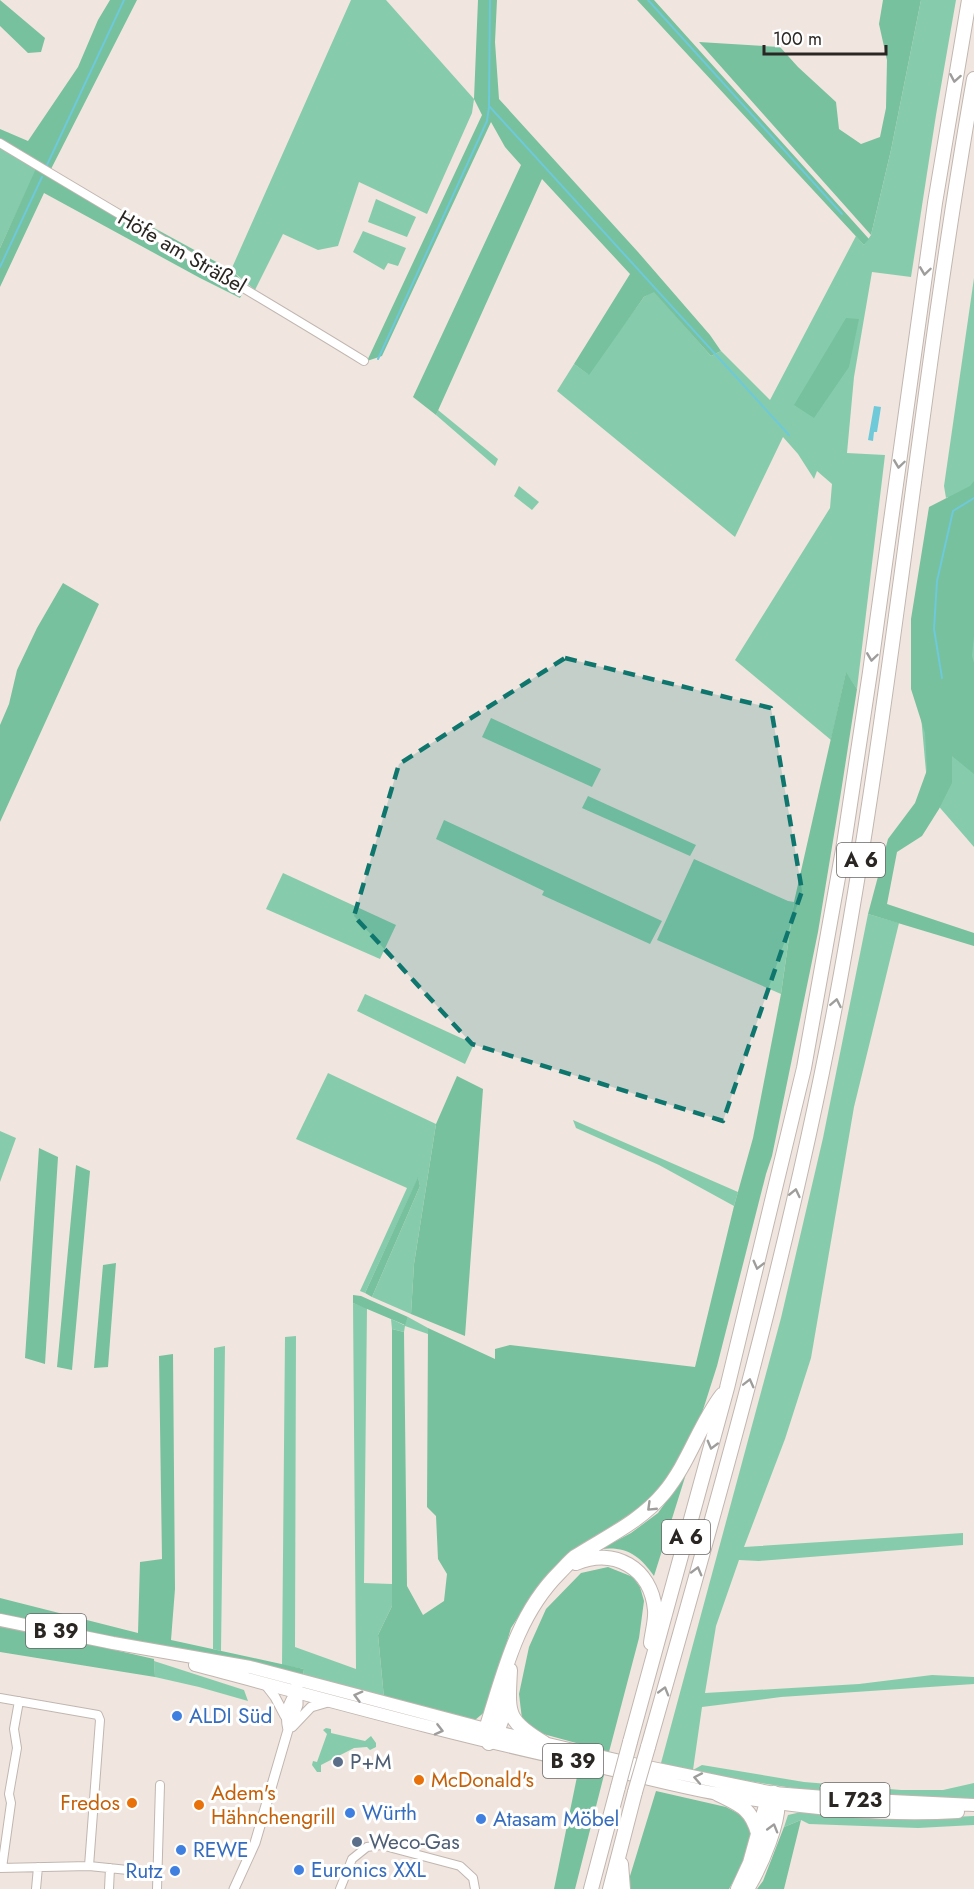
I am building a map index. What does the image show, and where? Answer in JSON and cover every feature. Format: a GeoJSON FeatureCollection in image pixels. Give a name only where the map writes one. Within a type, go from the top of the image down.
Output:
{"type":"FeatureCollection","features":[{"type":"Feature","properties":{"kind":"highway","name":"A 6"},"geometry":{"type":"LineString","coordinates":[[591,1889],[727,1388],[804,1068],[842,855],[875,638],[933,214],[969,0]]}},
{"type":"Feature","properties":{"kind":"highway","name":"A 6"},"geometry":{"type":"LineString","coordinates":[[610,1889],[744,1399],[792,1208],[823,1070],[873,782],[941,294],[974,80]]}},
{"type":"Feature","properties":{"kind":"highway"},"geometry":{"type":"LineString","coordinates":[[491,1735],[512,1650],[529,1611],[538,1597],[573,1559],[642,1516],[666,1492],[686,1462],[710,1411],[727,1388]]}},
{"type":"Feature","properties":{"kind":"highway"},"geometry":{"type":"LineString","coordinates":[[563,1569],[587,1559],[605,1557],[616,1559],[639,1572],[653,1599],[655,1613],[646,1686]]}},
{"type":"Feature","properties":{"kind":"highway"},"geometry":{"type":"LineString","coordinates":[[512,1650],[508,1702],[510,1715],[525,1732],[544,1743]]}},
{"type":"Feature","properties":{"kind":"highway"},"geometry":{"type":"LineString","coordinates":[[491,1735],[508,1702]]}},
{"type":"Feature","properties":{"kind":"highway"},"geometry":{"type":"LineString","coordinates":[[718,1794],[744,1807],[754,1820],[759,1835]]}},
{"type":"Feature","properties":{"kind":"highway"},"geometry":{"type":"LineString","coordinates":[[738,1889],[773,1800]]}},
{"type":"Feature","properties":{"kind":"highway"},"geometry":{"type":"LineString","coordinates":[[747,1889],[771,1835],[773,1800]]}},
{"type":"Feature","properties":{"kind":"highway"},"geometry":{"type":"LineString","coordinates":[[620,1853],[623,1889]]}},
{"type":"Feature","properties":{"kind":"main road","name":"B 39"},"geometry":{"type":"LineString","coordinates":[[0,1620],[250,1667],[296,1684],[331,1701],[491,1735],[544,1743],[756,1789]]}},
{"type":"Feature","properties":{"kind":"main road","name":"B 39"},"geometry":{"type":"LineString","coordinates":[[112,1642],[265,1684],[296,1684],[718,1794]]}},
{"type":"Feature","properties":{"kind":"main road","name":"L 723"},"geometry":{"type":"LineString","coordinates":[[756,1789],[773,1800],[850,1800],[974,1805]]}},
{"type":"Feature","properties":{"kind":"main road","name":"L 723"},"geometry":{"type":"LineString","coordinates":[[718,1794],[773,1800],[811,1808],[887,1813],[974,1810]]}},
{"type":"Feature","properties":{"kind":"street","name":"Höfe am Sträßel"},"geometry":{"type":"LineString","coordinates":[[0,143],[160,240],[243,286],[364,361]]}},
{"type":"Feature","properties":{"kind":"street"},"geometry":{"type":"LineString","coordinates":[[265,1684],[285,1716],[288,1731]]}},
{"type":"Feature","properties":{"kind":"street"},"geometry":{"type":"LineString","coordinates":[[285,1716],[296,1684]]}},
{"type":"Feature","properties":{"kind":"street"},"geometry":{"type":"LineString","coordinates":[[234,1889],[255,1843],[288,1731],[298,1705],[296,1684]]}},
{"type":"Feature","properties":{"kind":"street"},"geometry":{"type":"LineString","coordinates":[[0,1698],[98,1715],[100,1720],[89,1866]]}},
{"type":"Feature","properties":{"kind":"street"},"geometry":{"type":"LineString","coordinates":[[19,1701],[14,1729],[17,1748],[10,1784],[11,1803],[1,1868],[89,1866],[157,1873]]}},
{"type":"Feature","properties":{"kind":"street"},"geometry":{"type":"LineString","coordinates":[[288,1731],[311,1707],[331,1701]]}},
{"type":"Feature","properties":{"kind":"street"},"geometry":{"type":"LineString","coordinates":[[157,1889],[160,1785]]}},
{"type":"Feature","properties":{"kind":"street"},"geometry":{"type":"LineString","coordinates":[[340,1889],[352,1859],[367,1848],[381,1845],[460,1866],[473,1878],[475,1889]]}},
{"type":"Feature","properties":{"kind":"street"},"geometry":{"type":"LineString","coordinates":[[36,1889],[38,1868]]}},
{"type":"Feature","properties":{"kind":"street"},"geometry":{"type":"LineString","coordinates":[[109,1889],[110,1868]]}},
{"type":"Feature","properties":{"kind":"highlighted area"},"geometry":{"type":"Polygon","coordinates":[[[565,658],[771,708],[802,891],[723,1121],[472,1044],[354,916],[399,764],[565,658]]]}},
{"type":"Feature","properties":{"kind":"green space"},"geometry":{"type":"Polygon","coordinates":[[[0,0],[45,38],[41,52],[28,53],[0,26],[0,0]]]}},
{"type":"Feature","properties":{"kind":"green space"},"geometry":{"type":"Polygon","coordinates":[[[110,0],[137,0],[50,171],[231,270],[247,285],[240,298],[44,193],[0,287],[0,248],[38,164],[0,142],[0,129],[28,141],[78,67],[98,20],[110,0]]]}},
{"type":"Feature","properties":{"kind":"green space"},"geometry":{"type":"Polygon","coordinates":[[[351,0],[386,0],[474,99],[472,113],[427,214],[359,182],[338,246],[318,250],[283,234],[255,290],[231,270],[351,0]]]}},
{"type":"Feature","properties":{"kind":"green space"},"geometry":{"type":"Polygon","coordinates":[[[478,0],[497,0],[495,42],[499,99],[638,252],[710,335],[721,351],[711,356],[654,292],[644,297],[589,375],[574,364],[630,274],[542,179],[436,415],[413,397],[521,165],[505,147],[491,122],[382,356],[367,361],[482,115],[474,99],[478,0]]]}},
{"type":"Feature","properties":{"kind":"green space"},"geometry":{"type":"Polygon","coordinates":[[[637,0],[654,0],[869,239],[864,245],[637,0]]]}},
{"type":"Feature","properties":{"kind":"green space"},"geometry":{"type":"Polygon","coordinates":[[[883,0],[921,0],[891,150],[871,235],[699,42],[780,47],[836,102],[839,129],[861,144],[880,137],[886,108],[887,60],[879,24],[883,0]]]}},
{"type":"Feature","properties":{"kind":"green space"},"geometry":{"type":"Polygon","coordinates":[[[921,0],[956,0],[911,277],[872,272],[854,377],[847,453],[885,455],[857,689],[846,673],[831,740],[735,660],[830,508],[832,484],[817,471],[814,479],[798,454],[783,437],[735,537],[557,391],[574,364],[588,374],[644,297],[654,291],[711,356],[721,351],[770,400],[856,236],[864,245],[871,235],[891,150],[921,0]]]}},
{"type":"Feature","properties":{"kind":"green space"},"geometry":{"type":"Polygon","coordinates":[[[0,142],[39,164],[0,248],[0,142]]]}},
{"type":"Feature","properties":{"kind":"green space"},"geometry":{"type":"Polygon","coordinates":[[[376,199],[416,217],[407,237],[368,222],[376,199]]]}},
{"type":"Feature","properties":{"kind":"green space"},"geometry":{"type":"Polygon","coordinates":[[[363,231],[406,248],[398,266],[388,263],[384,270],[353,252],[363,231]]]}},
{"type":"Feature","properties":{"kind":"green space"},"geometry":{"type":"Polygon","coordinates":[[[974,278],[974,847],[928,794],[921,716],[948,497],[946,498],[944,486],[974,278]]]}},
{"type":"Feature","properties":{"kind":"green space"},"geometry":{"type":"Polygon","coordinates":[[[846,318],[859,319],[849,367],[814,418],[794,405],[846,318]]]}},
{"type":"Feature","properties":{"kind":"green space"},"geometry":{"type":"Polygon","coordinates":[[[438,410],[498,459],[495,466],[436,415],[438,410]]]}},
{"type":"Feature","properties":{"kind":"green space"},"geometry":{"type":"Polygon","coordinates":[[[974,481],[972,656],[974,663],[974,774],[952,756],[952,783],[939,809],[922,836],[897,852],[887,904],[974,933],[974,946],[868,914],[888,839],[915,803],[927,770],[925,733],[911,689],[911,619],[929,507],[970,486],[974,481]]]}},
{"type":"Feature","properties":{"kind":"green space"},"geometry":{"type":"Polygon","coordinates":[[[519,486],[539,502],[532,510],[514,496],[519,486]]]}},
{"type":"Feature","properties":{"kind":"green space"},"geometry":{"type":"Polygon","coordinates":[[[63,583],[99,604],[0,822],[0,725],[9,704],[17,670],[37,628],[63,583]]]}},
{"type":"Feature","properties":{"kind":"green space"},"geometry":{"type":"Polygon","coordinates":[[[846,672],[857,689],[818,932],[772,1156],[717,1366],[702,1413],[687,1448],[666,1479],[644,1505],[595,1537],[544,1578],[511,1628],[487,1710],[475,1720],[465,1720],[384,1698],[378,1635],[392,1606],[392,1329],[404,1332],[407,1586],[423,1615],[444,1601],[447,1574],[438,1559],[436,1516],[427,1507],[428,1328],[495,1359],[495,1349],[510,1345],[695,1367],[753,1138],[781,994],[794,902],[846,672]]]}},
{"type":"Feature","properties":{"kind":"green space"},"geometry":{"type":"Polygon","coordinates":[[[491,718],[601,769],[592,787],[482,737],[491,718]]]}},
{"type":"Feature","properties":{"kind":"green space"},"geometry":{"type":"Polygon","coordinates":[[[588,796],[696,845],[690,856],[582,808],[588,796]]]}},
{"type":"Feature","properties":{"kind":"green space"},"geometry":{"type":"Polygon","coordinates":[[[444,820],[662,921],[650,944],[542,895],[544,891],[436,839],[444,820]]]}},
{"type":"Feature","properties":{"kind":"green space"},"geometry":{"type":"Polygon","coordinates":[[[694,859],[794,902],[781,994],[657,940],[694,859]]]}},
{"type":"Feature","properties":{"kind":"green space"},"geometry":{"type":"Polygon","coordinates":[[[283,873],[396,925],[380,959],[266,909],[283,873]]]}},
{"type":"Feature","properties":{"kind":"green space"},"geometry":{"type":"Polygon","coordinates":[[[868,914],[899,923],[854,1107],[811,1358],[785,1439],[744,1547],[963,1533],[963,1545],[759,1561],[739,1560],[716,1626],[705,1693],[859,1684],[932,1675],[974,1677],[974,1684],[781,1697],[702,1707],[693,1770],[702,1765],[804,1782],[901,1790],[943,1790],[974,1783],[974,1802],[844,1796],[703,1774],[661,1763],[781,1318],[823,1138],[868,914]]]}},
{"type":"Feature","properties":{"kind":"green space"},"geometry":{"type":"Polygon","coordinates":[[[365,994],[474,1044],[465,1064],[357,1011],[365,994]]]}},
{"type":"Feature","properties":{"kind":"green space"},"geometry":{"type":"Polygon","coordinates":[[[328,1073],[436,1124],[414,1264],[411,1314],[372,1297],[420,1186],[418,1178],[365,1293],[360,1291],[407,1188],[296,1139],[328,1073]]]}},
{"type":"Feature","properties":{"kind":"green space"},"geometry":{"type":"Polygon","coordinates":[[[457,1076],[483,1089],[465,1336],[411,1314],[414,1264],[436,1124],[457,1076]]]}},
{"type":"Feature","properties":{"kind":"green space"},"geometry":{"type":"Polygon","coordinates":[[[573,1120],[738,1192],[734,1206],[659,1165],[576,1128],[573,1120]]]}},
{"type":"Feature","properties":{"kind":"green space"},"geometry":{"type":"Polygon","coordinates":[[[0,1131],[16,1138],[0,1182],[0,1131]]]}},
{"type":"Feature","properties":{"kind":"green space"},"geometry":{"type":"Polygon","coordinates":[[[39,1148],[58,1157],[45,1364],[25,1358],[39,1148]]]}},
{"type":"Feature","properties":{"kind":"green space"},"geometry":{"type":"Polygon","coordinates":[[[76,1165],[90,1171],[72,1370],[57,1367],[76,1165]]]}},
{"type":"Feature","properties":{"kind":"green space"},"geometry":{"type":"Polygon","coordinates":[[[418,1177],[420,1186],[372,1297],[365,1293],[418,1177]]]}},
{"type":"Feature","properties":{"kind":"green space"},"geometry":{"type":"Polygon","coordinates":[[[116,1263],[108,1367],[94,1368],[103,1265],[116,1263]]]}},
{"type":"Feature","properties":{"kind":"green space"},"geometry":{"type":"Polygon","coordinates":[[[353,1295],[361,1296],[408,1317],[405,1325],[353,1303],[353,1295]]]}},
{"type":"Feature","properties":{"kind":"green space"},"geometry":{"type":"Polygon","coordinates":[[[353,1303],[367,1308],[364,1583],[392,1584],[392,1606],[378,1635],[384,1698],[303,1675],[304,1669],[282,1665],[285,1337],[296,1336],[295,1647],[356,1669],[353,1303]]]}},
{"type":"Feature","properties":{"kind":"green space"},"geometry":{"type":"Polygon","coordinates":[[[408,1317],[428,1328],[428,1334],[405,1326],[404,1332],[392,1329],[391,1319],[404,1325],[408,1317]]]}},
{"type":"Feature","properties":{"kind":"green space"},"geometry":{"type":"Polygon","coordinates":[[[225,1346],[221,1651],[213,1649],[214,1348],[225,1346]]]}},
{"type":"Feature","properties":{"kind":"green space"},"geometry":{"type":"Polygon","coordinates":[[[173,1354],[175,1589],[171,1640],[304,1669],[303,1675],[0,1615],[0,1598],[138,1633],[140,1562],[162,1559],[159,1356],[173,1354]]]}},
{"type":"Feature","properties":{"kind":"green space"},"geometry":{"type":"Polygon","coordinates":[[[686,1474],[654,1576],[632,1554],[618,1549],[601,1549],[631,1533],[658,1513],[686,1474]]]}},
{"type":"Feature","properties":{"kind":"green space"},"geometry":{"type":"Polygon","coordinates":[[[608,1567],[633,1577],[640,1587],[644,1601],[639,1638],[609,1752],[536,1732],[522,1719],[519,1694],[529,1647],[546,1609],[581,1573],[608,1567]]]}},
{"type":"Feature","properties":{"kind":"green space"},"geometry":{"type":"Polygon","coordinates":[[[0,1626],[154,1659],[155,1677],[0,1652],[0,1626]]]}},
{"type":"Feature","properties":{"kind":"green space"},"geometry":{"type":"Polygon","coordinates":[[[154,1661],[244,1690],[248,1701],[155,1677],[154,1661]]]}},
{"type":"Feature","properties":{"kind":"green space"},"geometry":{"type":"Polygon","coordinates":[[[331,1729],[331,1733],[365,1741],[371,1736],[376,1747],[370,1750],[367,1747],[354,1748],[321,1765],[321,1772],[317,1772],[312,1765],[313,1761],[317,1762],[327,1734],[323,1730],[331,1729]]]}},
{"type":"Feature","properties":{"kind":"green space"},"geometry":{"type":"Polygon","coordinates":[[[579,1767],[604,1775],[575,1889],[554,1889],[579,1767]]]}},
{"type":"Feature","properties":{"kind":"green space"},"geometry":{"type":"Polygon","coordinates":[[[656,1791],[726,1807],[747,1818],[752,1832],[747,1857],[729,1889],[629,1889],[630,1876],[656,1791]]]}},
{"type":"Feature","properties":{"kind":"green space"},"geometry":{"type":"Polygon","coordinates":[[[801,1812],[888,1817],[974,1816],[974,1825],[918,1828],[809,1824],[801,1820],[784,1827],[788,1815],[801,1812]]]}},
{"type":"Feature","properties":{"kind":"green space"},"geometry":{"type":"Polygon","coordinates":[[[801,1820],[784,1889],[757,1889],[763,1881],[784,1827],[801,1820]]]}},
{"type":"Feature","properties":{"kind":"water"},"geometry":{"type":"Polygon","coordinates":[[[874,406],[881,407],[877,432],[874,432],[873,441],[868,440],[874,406]]]}},
{"type":"Feature","properties":{"kind":"waterway"},"geometry":{"type":"LineString","coordinates":[[47,165],[124,0]]}},
{"type":"Feature","properties":{"kind":"waterway"},"geometry":{"type":"LineString","coordinates":[[490,0],[489,106],[789,435]]}},
{"type":"Feature","properties":{"kind":"waterway"},"geometry":{"type":"LineString","coordinates":[[648,0],[842,214]]}},
{"type":"Feature","properties":{"kind":"waterway"},"geometry":{"type":"LineString","coordinates":[[378,359],[487,121],[489,107]]}},
{"type":"Feature","properties":{"kind":"waterway"},"geometry":{"type":"LineString","coordinates":[[0,267],[42,177]]}},
{"type":"Feature","properties":{"kind":"waterway"},"geometry":{"type":"LineString","coordinates":[[942,678],[934,629],[937,581],[953,511],[974,498]]}},
{"type":"Feature","properties":{"kind":"place","name":"ALDI Süd"},"geometry":{"type":"Point","coordinates":[177,1716]}},
{"type":"Feature","properties":{"kind":"place","name":"P+M"},"geometry":{"type":"Point","coordinates":[338,1762]}},
{"type":"Feature","properties":{"kind":"place","name":"McDonald's"},"geometry":{"type":"Point","coordinates":[419,1780]}},
{"type":"Feature","properties":{"kind":"place","name":"Fredos"},"geometry":{"type":"Point","coordinates":[132,1803]}},
{"type":"Feature","properties":{"kind":"place","name":"Adem's Hähnchengrill"},"geometry":{"type":"Point","coordinates":[199,1805]}},
{"type":"Feature","properties":{"kind":"place","name":"Würth"},"geometry":{"type":"Point","coordinates":[350,1813]}},
{"type":"Feature","properties":{"kind":"place","name":"Atasam Möbel"},"geometry":{"type":"Point","coordinates":[481,1819]}},
{"type":"Feature","properties":{"kind":"place","name":"Weco-Gas"},"geometry":{"type":"Point","coordinates":[357,1842]}},
{"type":"Feature","properties":{"kind":"place","name":"REWE"},"geometry":{"type":"Point","coordinates":[181,1850]}},
{"type":"Feature","properties":{"kind":"place","name":"Euronics XXL"},"geometry":{"type":"Point","coordinates":[299,1870]}},
{"type":"Feature","properties":{"kind":"place","name":"Rutz"},"geometry":{"type":"Point","coordinates":[175,1871]}}]}
